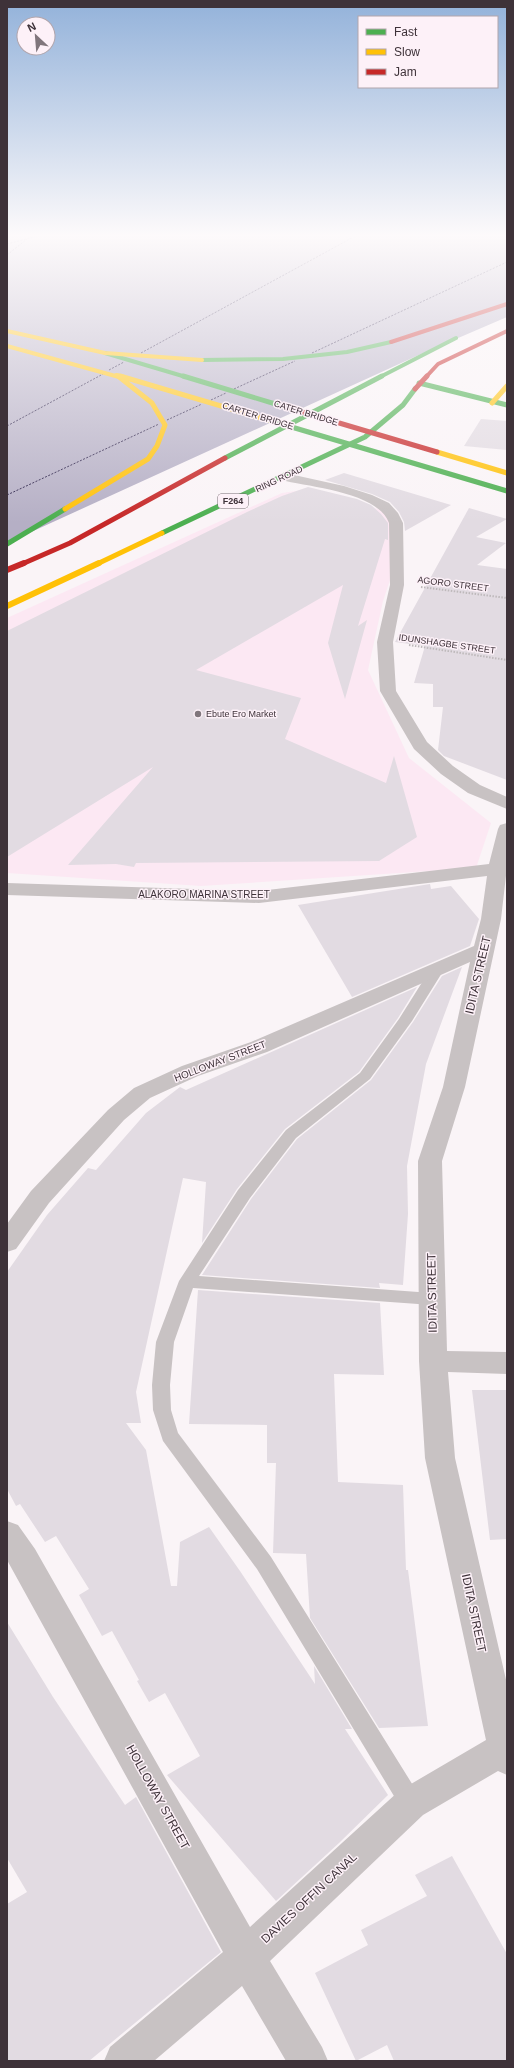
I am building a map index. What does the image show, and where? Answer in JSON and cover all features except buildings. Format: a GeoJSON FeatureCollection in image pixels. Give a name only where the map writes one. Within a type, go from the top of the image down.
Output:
{"type":"FeatureCollection","features":[{"type":"Feature","properties":{"kind":"main road"},"geometry":{"type":"LineString","coordinates":[[7,331],[105,353],[197,360],[244,361],[283,359],[347,352],[396,341],[427,331]]}},
{"type":"Feature","properties":{"kind":"main road","name":"RING ROAD"},"geometry":{"type":"LineString","coordinates":[[7,606],[285,477],[365,437],[403,405],[419,383],[438,364],[507,331]]}},
{"type":"Feature","properties":{"kind":"main road"},"geometry":{"type":"LineString","coordinates":[[7,570],[70,543],[272,432],[465,334]]}},
{"type":"Feature","properties":{"kind":"main road","name":"CARTER BRIDGE"},"geometry":{"type":"LineString","coordinates":[[7,346],[116,375],[507,491]]}},
{"type":"Feature","properties":{"kind":"main road","name":"CATER BRIDGE"},"geometry":{"type":"LineString","coordinates":[[105,353],[507,473]]}},
{"type":"Feature","properties":{"kind":"main road"},"geometry":{"type":"LineString","coordinates":[[7,544],[122,476],[148,459],[157,446],[165,425],[161,416],[152,403],[116,375]]}},
{"type":"Feature","properties":{"kind":"main road"},"geometry":{"type":"LineString","coordinates":[[419,383],[492,403],[507,405]]}},
{"type":"Feature","properties":{"kind":"main road"},"geometry":{"type":"LineString","coordinates":[[492,403],[507,386]]}},
{"type":"Feature","properties":{"kind":"street"},"geometry":{"type":"LineString","coordinates":[[285,477],[349,492],[379,503],[394,515],[396,523],[397,584],[385,642],[388,691],[420,745],[447,770],[474,789],[507,804]]}},
{"type":"Feature","properties":{"kind":"street","name":"IDITA STREET"},"geometry":{"type":"LineString","coordinates":[[505,1754],[440,1458],[433,1361],[430,1161],[454,1087],[483,948],[499,920],[497,869],[507,829]]}},
{"type":"Feature","properties":{"kind":"street","name":"ALAKORO MARINA STREET"},"geometry":{"type":"LineString","coordinates":[[7,889],[259,897],[497,869]]}},
{"type":"Feature","properties":{"kind":"street","name":"HOLLOWAY STREET"},"geometry":{"type":"LineString","coordinates":[[7,1243],[40,1197],[116,1115],[142,1093],[190,1071],[259,1047],[483,948]]}},
{"type":"Feature","properties":{"kind":"street"},"geometry":{"type":"LineString","coordinates":[[433,1361],[507,1363]]}},
{"type":"Feature","properties":{"kind":"street","name":"HOLLOWAY STREET"},"geometry":{"type":"LineString","coordinates":[[7,1534],[24,1559],[246,1957],[308,2061]]}},
{"type":"Feature","properties":{"kind":"street","name":"DAVIES OFFIN CANAL"},"geometry":{"type":"LineString","coordinates":[[124,2061],[246,1957],[411,1802],[505,1754]]}},
{"type":"Feature","properties":{"kind":"lane"},"geometry":{"type":"LineString","coordinates":[[411,1802],[264,1563],[170,1436],[162,1410],[160,1385],[165,1342],[187,1281],[244,1194],[291,1134],[365,1076],[405,1021],[438,968]]}},
{"type":"Feature","properties":{"kind":"lane"},"geometry":{"type":"LineString","coordinates":[[187,1281],[432,1299]]}},
{"type":"Feature","properties":{"kind":"path","name":"AGORO STREET"},"geometry":{"type":"LineString","coordinates":[[397,584],[507,598]]}},
{"type":"Feature","properties":{"kind":"path","name":"IDUNSHAGBE STREET"},"geometry":{"type":"LineString","coordinates":[[385,642],[507,660]]}},
{"type":"Feature","properties":{"kind":"shaded area"},"geometry":{"type":"Polygon","coordinates":[[[7,331],[476,331],[421,354],[7,543],[7,331]]]}},
{"type":"Feature","properties":{"kind":"shaded area","name":"Ebute Ero Market"},"geometry":{"type":"Polygon","coordinates":[[[309,489],[392,513],[402,544],[383,601],[368,670],[409,758],[491,823],[476,868],[201,886],[7,873],[7,618],[282,493],[309,489]]]}},
{"type":"Feature","properties":{"kind":"ferry route"},"geometry":{"type":"LineString","coordinates":[[141,353],[182,331]]}},
{"type":"Feature","properties":{"kind":"ferry route"},"geometry":{"type":"LineString","coordinates":[[312,353],[360,331]]}},
{"type":"Feature","properties":{"kind":"ferry route"},"geometry":{"type":"LineString","coordinates":[[234,389],[295,361]]}},
{"type":"Feature","properties":{"kind":"ferry route"},"geometry":{"type":"LineString","coordinates":[[109,370],[124,362]]}},
{"type":"Feature","properties":{"kind":"ferry route"},"geometry":{"type":"LineString","coordinates":[[7,426],[103,374]]}},
{"type":"Feature","properties":{"kind":"ferry route"},"geometry":{"type":"LineString","coordinates":[[211,400],[226,393]]}},
{"type":"Feature","properties":{"kind":"ferry route"},"geometry":{"type":"LineString","coordinates":[[167,420],[202,404]]}},
{"type":"Feature","properties":{"kind":"ferry route"},"geometry":{"type":"LineString","coordinates":[[7,495],[159,424]]}},
{"type":"Feature","properties":{"kind":"traffic: fast"},"geometry":{"type":"LineString","coordinates":[[225,458],[456,338]]}},
{"type":"Feature","properties":{"kind":"traffic: fast"},"geometry":{"type":"LineString","coordinates":[[202,360],[283,359],[347,352],[391,342]]}},
{"type":"Feature","properties":{"kind":"traffic: fast"},"geometry":{"type":"LineString","coordinates":[[105,353],[292,409]]}},
{"type":"Feature","properties":{"kind":"traffic: fast"},"geometry":{"type":"LineString","coordinates":[[419,383],[507,405]]}},
{"type":"Feature","properties":{"kind":"traffic: fast"},"geometry":{"type":"LineString","coordinates":[[162,533],[365,437],[403,405],[415,389]]}},
{"type":"Feature","properties":{"kind":"traffic: fast"},"geometry":{"type":"LineString","coordinates":[[268,420],[507,491]]}},
{"type":"Feature","properties":{"kind":"traffic: fast"},"geometry":{"type":"LineString","coordinates":[[7,544],[65,509]]}},
{"type":"Feature","properties":{"kind":"traffic: slow"},"geometry":{"type":"LineString","coordinates":[[7,331],[105,353],[202,360]]}},
{"type":"Feature","properties":{"kind":"traffic: slow"},"geometry":{"type":"LineString","coordinates":[[7,346],[116,375],[152,403],[165,425],[157,446],[148,459],[65,509]]}},
{"type":"Feature","properties":{"kind":"traffic: slow"},"geometry":{"type":"LineString","coordinates":[[116,375],[268,420]]}},
{"type":"Feature","properties":{"kind":"traffic: slow"},"geometry":{"type":"LineString","coordinates":[[492,403],[507,386]]}},
{"type":"Feature","properties":{"kind":"traffic: slow"},"geometry":{"type":"LineString","coordinates":[[437,452],[507,473]]}},
{"type":"Feature","properties":{"kind":"traffic: slow"},"geometry":{"type":"LineString","coordinates":[[7,606],[162,533]]}},
{"type":"Feature","properties":{"kind":"traffic: jam"},"geometry":{"type":"LineString","coordinates":[[391,342],[426,331]]}},
{"type":"Feature","properties":{"kind":"traffic: jam"},"geometry":{"type":"LineString","coordinates":[[415,389],[438,364],[507,331]]}},
{"type":"Feature","properties":{"kind":"traffic: jam"},"geometry":{"type":"LineString","coordinates":[[292,409],[437,452]]}},
{"type":"Feature","properties":{"kind":"traffic: jam"},"geometry":{"type":"LineString","coordinates":[[7,570],[70,543],[225,458]]}},
{"type":"Feature","properties":{"kind":"place","name":"Ebute Ero Market"},"geometry":{"type":"Point","coordinates":[198,714]}}]}
